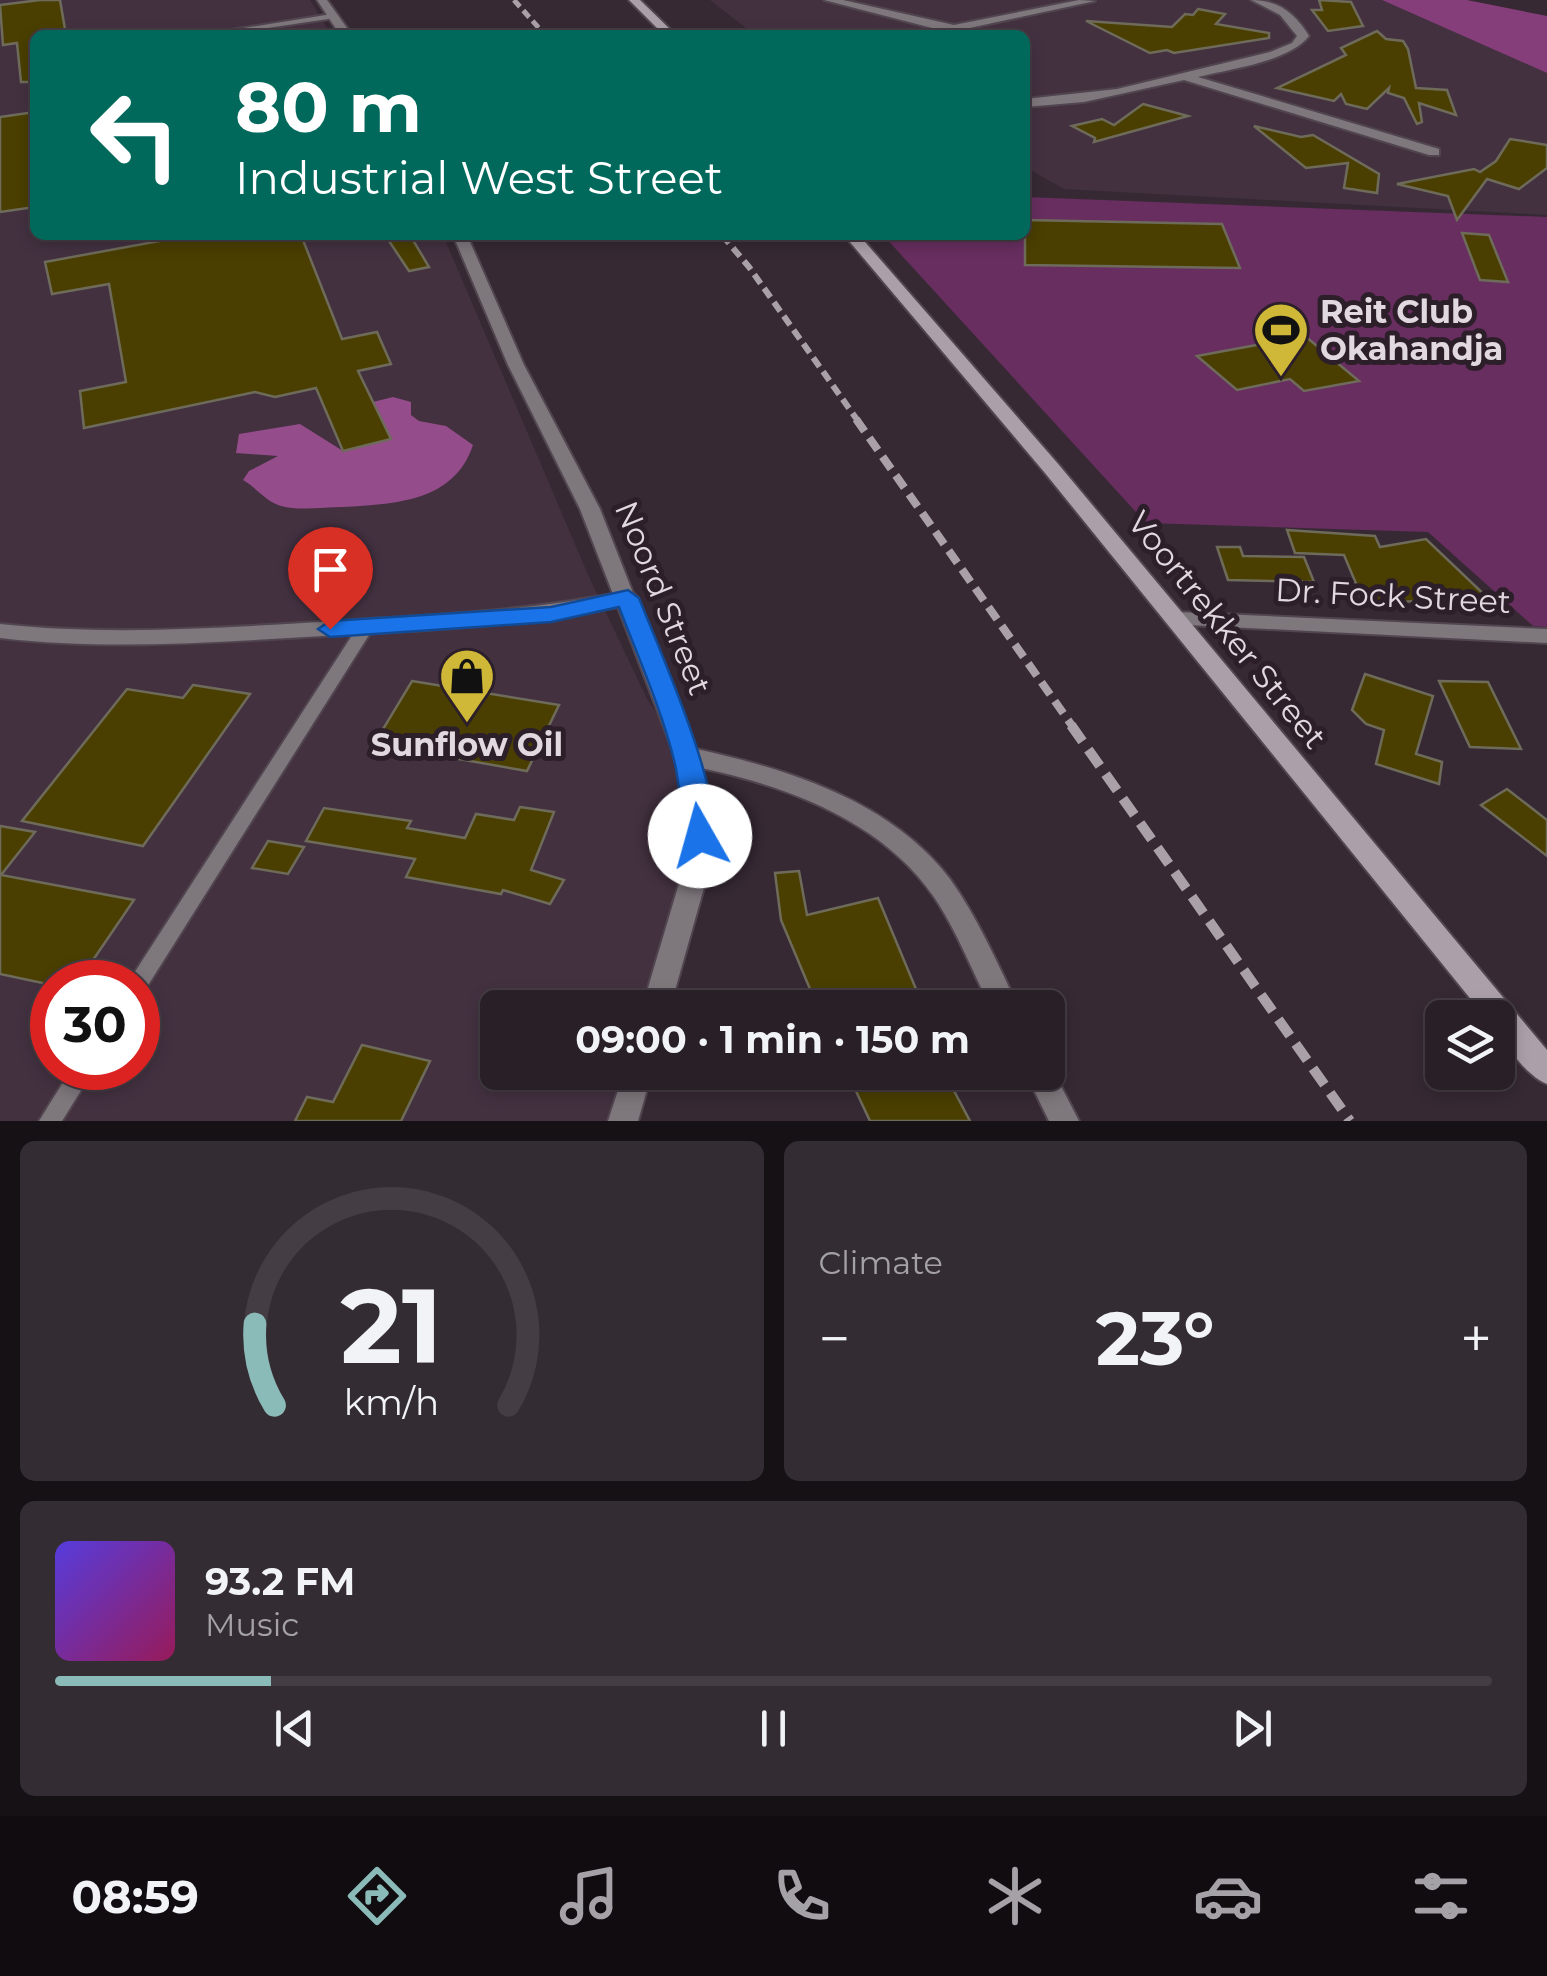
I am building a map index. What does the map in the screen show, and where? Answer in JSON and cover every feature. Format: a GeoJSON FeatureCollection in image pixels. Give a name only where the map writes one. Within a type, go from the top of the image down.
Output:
{"type":"FeatureCollection","features":[{"type":"Feature","properties":{"kind":"main road"},"geometry":{"type":"LineString","coordinates":[[634,0],[665,30]]}},
{"type":"Feature","properties":{"kind":"main road","name":"Voortrekker Street"},"geometry":{"type":"LineString","coordinates":[[855,240],[1177,620],[1547,1072]]}},
{"type":"Feature","properties":{"kind":"street"},"geometry":{"type":"LineString","coordinates":[[322,0],[342,30]]}},
{"type":"Feature","properties":{"kind":"street"},"geometry":{"type":"LineString","coordinates":[[828,0],[958,30]]}},
{"type":"Feature","properties":{"kind":"street"},"geometry":{"type":"LineString","coordinates":[[1030,103],[1051,104],[1274,54],[1296,45],[1303,36],[1296,23],[1280,8],[1256,0]]}},
{"type":"Feature","properties":{"kind":"street"},"geometry":{"type":"LineString","coordinates":[[954,28],[1090,1]]}},
{"type":"Feature","properties":{"kind":"street"},"geometry":{"type":"LineString","coordinates":[[1180,75],[1434,152]]}},
{"type":"Feature","properties":{"kind":"street","name":"Noord Street"},"geometry":{"type":"LineString","coordinates":[[462,240],[516,365],[590,510],[628,598],[687,756],[698,809],[696,870],[661,990]]}},
{"type":"Feature","properties":{"kind":"street"},"geometry":{"type":"LineString","coordinates":[[0,631],[92,639],[366,627],[551,614],[628,598]]}},
{"type":"Feature","properties":{"kind":"street","name":"Dr. Fock Street"},"geometry":{"type":"LineString","coordinates":[[1177,620],[1547,636]]}},
{"type":"Feature","properties":{"kind":"street"},"geometry":{"type":"LineString","coordinates":[[687,756],[785,779],[852,813],[908,852],[932,876],[995,990]]}},
{"type":"Feature","properties":{"kind":"street"},"geometry":{"type":"LineString","coordinates":[[623,1121],[632,1090]]}},
{"type":"Feature","properties":{"kind":"street"},"geometry":{"type":"LineString","coordinates":[[1048,1090],[1064,1121]]}},
{"type":"Feature","properties":{"kind":"lane"},"geometry":{"type":"LineString","coordinates":[[238,30],[332,16]]}},
{"type":"Feature","properties":{"kind":"lane"},"geometry":{"type":"LineString","coordinates":[[153,960],[366,627]]}},
{"type":"Feature","properties":{"kind":"lane"},"geometry":{"type":"LineString","coordinates":[[50,1121],[70,1090]]}},
{"type":"Feature","properties":{"kind":"shaded area"},"geometry":{"type":"Polygon","coordinates":[[[0,0],[310,0],[328,30],[30,30],[30,240],[445,240],[589,577],[648,701],[687,756],[698,809],[657,990],[480,990],[480,1090],[628,1090],[618,1121],[0,1121],[0,0]]]}},
{"type":"Feature","properties":{"kind":"shaded area"},"geometry":{"type":"Polygon","coordinates":[[[710,0],[1382,0],[1547,73],[1547,215],[1064,189],[1030,170],[1030,30],[749,30],[710,0]]]}},
{"type":"Feature","properties":{"kind":"shaded area"},"geometry":{"type":"Polygon","coordinates":[[[1382,0],[1467,0],[1547,16],[1547,73],[1382,0]]]}},
{"type":"Feature","properties":{"kind":"shaded area","name":"Reit Club Okahandja"},"geometry":{"type":"Polygon","coordinates":[[[1030,197],[1547,217],[1547,627],[1533,626],[1428,532],[1146,523],[888,240],[1030,240],[1030,197]]]}},
{"type":"Feature","properties":{"kind":"shaded area"},"geometry":{"type":"Polygon","coordinates":[[[393,397],[411,402],[411,415],[419,421],[446,426],[473,445],[464,464],[437,489],[383,504],[296,508],[275,504],[243,480],[249,471],[278,456],[236,453],[239,434],[300,424],[343,451],[373,402],[393,397]]]}},
{"type":"Feature","properties":{"kind":"building"},"geometry":{"type":"Polygon","coordinates":[[[60,0],[65,30],[30,30],[30,82],[21,82],[17,43],[3,45],[0,5],[60,0]]]}},
{"type":"Feature","properties":{"kind":"building"},"geometry":{"type":"Polygon","coordinates":[[[1319,0],[1351,2],[1363,26],[1328,31],[1312,10],[1322,10],[1319,0]]]}},
{"type":"Feature","properties":{"kind":"building"},"geometry":{"type":"Polygon","coordinates":[[[1198,9],[1225,14],[1216,24],[1269,33],[1269,38],[1174,53],[1150,53],[1086,21],[1172,27],[1185,14],[1193,15],[1198,9]]]}},
{"type":"Feature","properties":{"kind":"building"},"geometry":{"type":"Polygon","coordinates":[[[1377,31],[1386,39],[1403,41],[1416,88],[1447,90],[1456,115],[1419,103],[1422,122],[1417,124],[1404,98],[1388,93],[1389,88],[1367,109],[1346,104],[1341,94],[1334,101],[1277,88],[1346,55],[1341,48],[1377,31]]]}},
{"type":"Feature","properties":{"kind":"building"},"geometry":{"type":"Polygon","coordinates":[[[1143,104],[1188,116],[1094,142],[1095,138],[1072,126],[1102,119],[1114,125],[1143,104]]]}},
{"type":"Feature","properties":{"kind":"building"},"geometry":{"type":"Polygon","coordinates":[[[30,113],[30,208],[0,212],[0,117],[30,113]]]}},
{"type":"Feature","properties":{"kind":"building"},"geometry":{"type":"Polygon","coordinates":[[[1254,126],[1301,137],[1313,135],[1379,174],[1377,193],[1344,188],[1348,163],[1306,168],[1254,126]]]}},
{"type":"Feature","properties":{"kind":"building"},"geometry":{"type":"Polygon","coordinates":[[[1510,139],[1547,145],[1547,168],[1519,189],[1487,179],[1457,220],[1448,196],[1397,184],[1474,169],[1480,172],[1496,161],[1510,139]]]}},
{"type":"Feature","properties":{"kind":"building"},"geometry":{"type":"Polygon","coordinates":[[[1030,220],[1222,224],[1240,268],[1025,265],[1030,220]]]}},
{"type":"Feature","properties":{"kind":"building"},"geometry":{"type":"Polygon","coordinates":[[[1462,233],[1489,235],[1508,282],[1480,280],[1462,233]]]}},
{"type":"Feature","properties":{"kind":"building"},"geometry":{"type":"Polygon","coordinates":[[[165,240],[303,240],[342,339],[377,332],[391,364],[358,371],[391,439],[343,451],[316,388],[275,397],[255,392],[84,428],[80,391],[126,382],[109,284],[52,294],[45,262],[165,240]]]}},
{"type":"Feature","properties":{"kind":"building"},"geometry":{"type":"Polygon","coordinates":[[[388,240],[413,240],[429,267],[409,271],[388,240]]]}},
{"type":"Feature","properties":{"kind":"building"},"geometry":{"type":"Polygon","coordinates":[[[1305,336],[1359,381],[1304,391],[1290,379],[1237,390],[1197,356],[1305,336]]]}},
{"type":"Feature","properties":{"kind":"building"},"geometry":{"type":"Polygon","coordinates":[[[1287,530],[1375,536],[1380,547],[1426,539],[1492,602],[1463,608],[1452,598],[1365,605],[1344,555],[1295,553],[1287,530]]]}},
{"type":"Feature","properties":{"kind":"building"},"geometry":{"type":"Polygon","coordinates":[[[1217,547],[1240,547],[1243,556],[1304,557],[1314,582],[1228,580],[1217,547]]]}},
{"type":"Feature","properties":{"kind":"building"},"geometry":{"type":"Polygon","coordinates":[[[1365,674],[1433,696],[1416,754],[1442,762],[1439,784],[1376,764],[1384,730],[1366,724],[1352,710],[1365,674]]]}},
{"type":"Feature","properties":{"kind":"building","name":"Sunflow Oil"},"geometry":{"type":"Polygon","coordinates":[[[412,681],[559,705],[527,771],[374,744],[412,681]]]}},
{"type":"Feature","properties":{"kind":"building"},"geometry":{"type":"Polygon","coordinates":[[[1439,681],[1488,682],[1521,749],[1470,747],[1439,681]]]}},
{"type":"Feature","properties":{"kind":"building"},"geometry":{"type":"Polygon","coordinates":[[[193,685],[250,694],[143,846],[22,821],[127,689],[183,698],[193,685]]]}},
{"type":"Feature","properties":{"kind":"building"},"geometry":{"type":"Polygon","coordinates":[[[1507,789],[1547,820],[1547,856],[1481,805],[1507,789]]]}},
{"type":"Feature","properties":{"kind":"building"},"geometry":{"type":"Polygon","coordinates":[[[520,807],[554,812],[531,870],[564,880],[550,904],[503,890],[501,894],[406,877],[415,859],[306,841],[324,808],[411,821],[407,828],[465,838],[476,814],[514,820],[520,807]]]}},
{"type":"Feature","properties":{"kind":"building"},"geometry":{"type":"Polygon","coordinates":[[[0,826],[35,832],[1,875],[134,900],[93,960],[30,960],[30,980],[0,974],[0,826]]]}},
{"type":"Feature","properties":{"kind":"building"},"geometry":{"type":"Polygon","coordinates":[[[268,841],[304,847],[288,874],[252,868],[268,841]]]}},
{"type":"Feature","properties":{"kind":"building"},"geometry":{"type":"Polygon","coordinates":[[[799,871],[807,915],[878,898],[916,990],[810,990],[781,920],[775,873],[799,871]]]}},
{"type":"Feature","properties":{"kind":"building"},"geometry":{"type":"Polygon","coordinates":[[[362,1045],[430,1061],[401,1121],[295,1121],[307,1097],[333,1102],[362,1045]]]}},
{"type":"Feature","properties":{"kind":"building"},"geometry":{"type":"Polygon","coordinates":[[[855,1090],[954,1090],[970,1121],[870,1121],[855,1090]]]}},
{"type":"Feature","properties":{"kind":"railway"},"geometry":{"type":"LineString","coordinates":[[514,0],[541,30]]}},
{"type":"Feature","properties":{"kind":"railway"},"geometry":{"type":"LineString","coordinates":[[726,240],[858,421]]}},
{"type":"Feature","properties":{"kind":"railway"},"geometry":{"type":"LineString","coordinates":[[856,419],[1073,727]]}},
{"type":"Feature","properties":{"kind":"railway"},"geometry":{"type":"LineString","coordinates":[[1071,725],[1350,1121]]}},
{"type":"Feature","properties":{"kind":"place","name":"Reit Club Okahandja"},"geometry":{"type":"Point","coordinates":[1281,379]}},
{"type":"Feature","properties":{"kind":"place","name":"Sunflow Oil"},"geometry":{"type":"Point","coordinates":[467,725]}},
{"type":"Feature","properties":{"kind":"route"},"geometry":{"type":"LineString","coordinates":[[330,629],[551,614],[628,598],[687,756],[700,836]]}}]}
